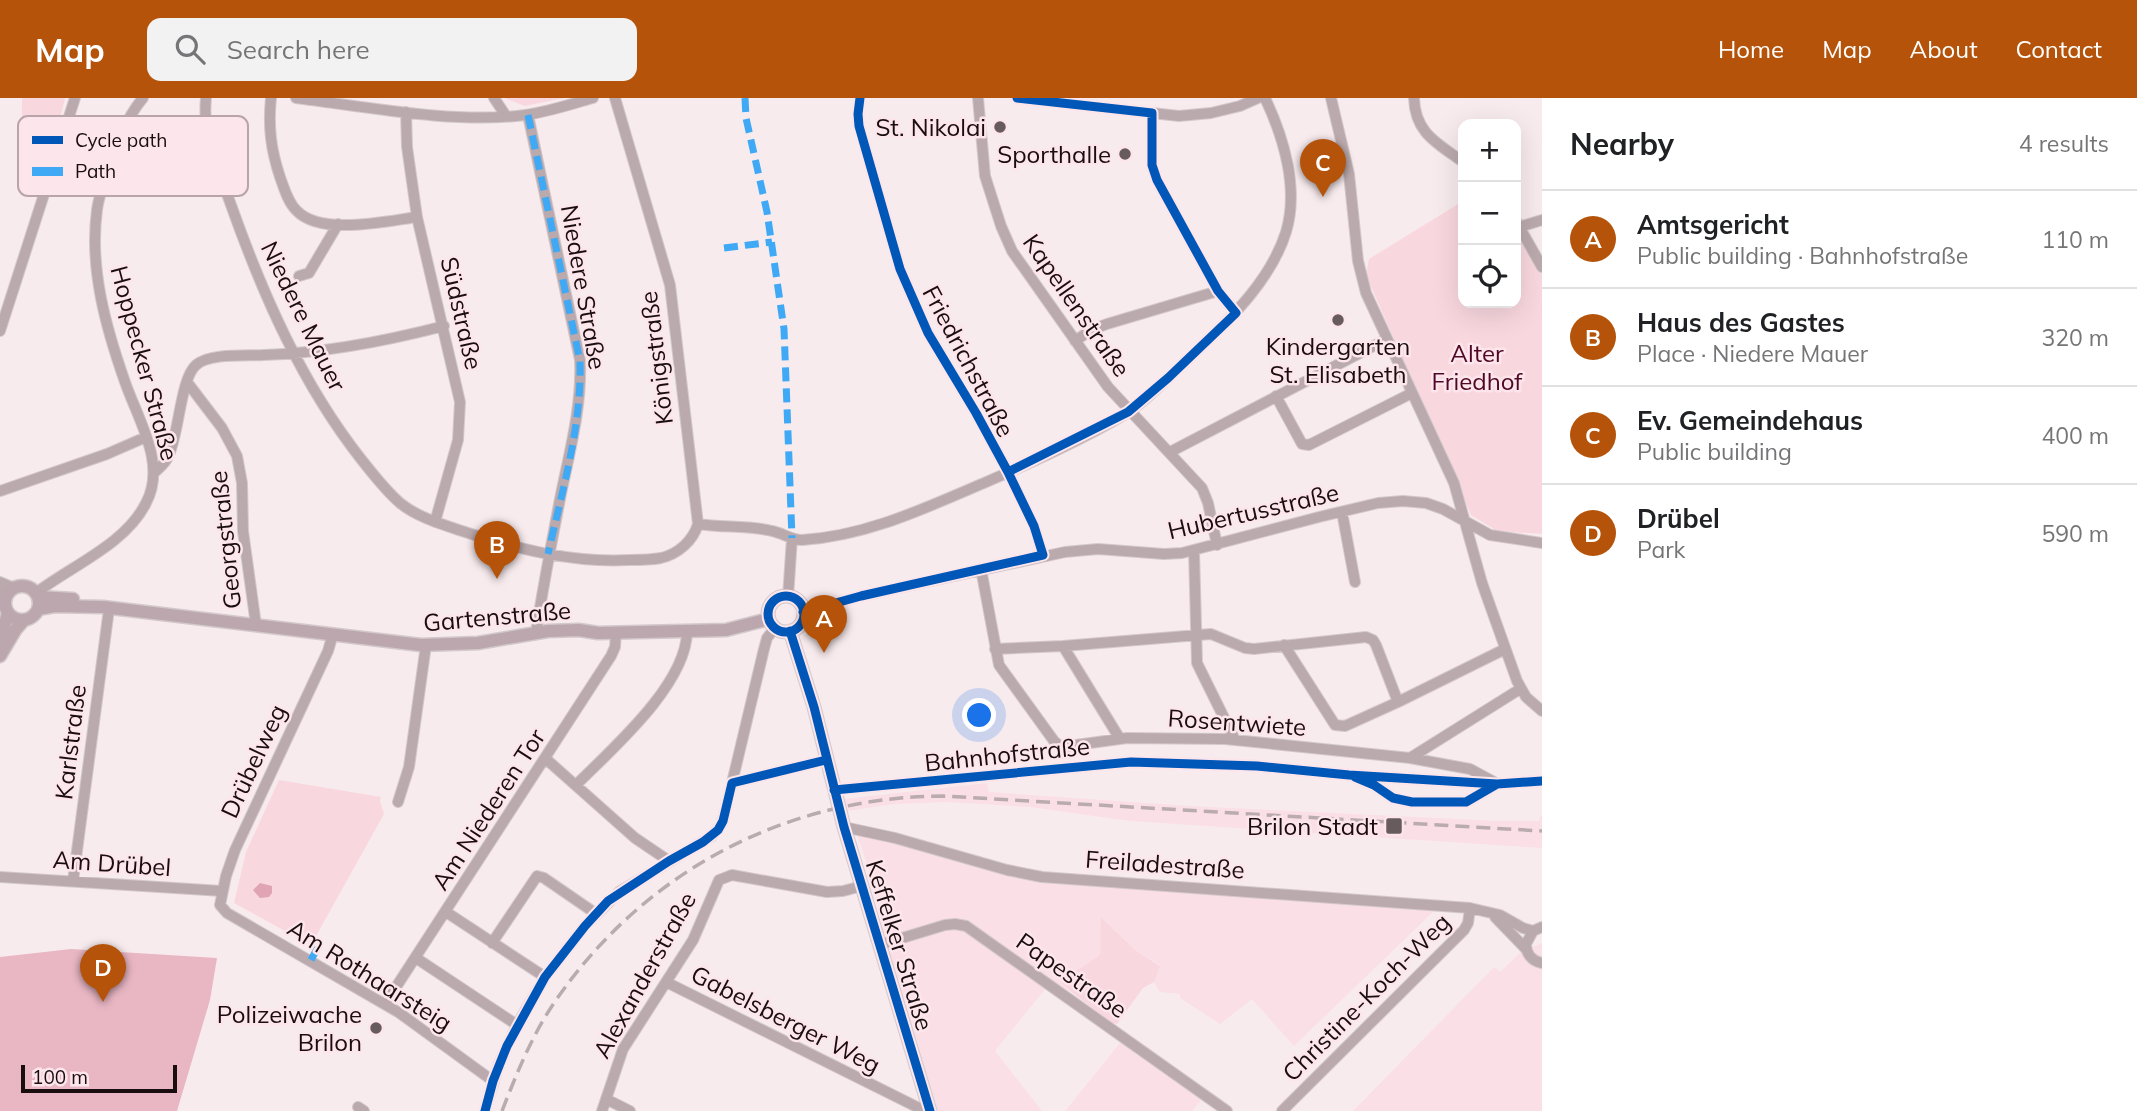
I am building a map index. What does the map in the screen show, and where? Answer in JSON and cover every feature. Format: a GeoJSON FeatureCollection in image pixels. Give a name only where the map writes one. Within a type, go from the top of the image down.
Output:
{"type":"FeatureCollection","features":[{"type":"Feature","properties":{"kind":"street"},"geometry":{"type":"LineString","coordinates":[[69,116],[75,98]]}},
{"type":"Feature","properties":{"kind":"street","name":"Hoppecker Straße"},"geometry":{"type":"LineString","coordinates":[[132,116],[143,98]]}},
{"type":"Feature","properties":{"kind":"street","name":"Niedere Mauer"},"geometry":{"type":"LineString","coordinates":[[205,116],[206,98]]}},
{"type":"Feature","properties":{"kind":"street"},"geometry":{"type":"LineString","coordinates":[[271,98],[270,144],[291,203],[304,217],[338,224],[362,225],[417,217]]}},
{"type":"Feature","properties":{"kind":"street"},"geometry":{"type":"LineString","coordinates":[[296,98],[406,112],[506,116],[528,115],[593,98]]}},
{"type":"Feature","properties":{"kind":"street"},"geometry":{"type":"LineString","coordinates":[[494,98],[506,116]]}},
{"type":"Feature","properties":{"kind":"street","name":"Königstraße"},"geometry":{"type":"LineString","coordinates":[[615,98],[670,285],[698,524]]}},
{"type":"Feature","properties":{"kind":"street","name":"Friedrichstraße"},"geometry":{"type":"LineString","coordinates":[[860,98],[859,126],[900,270],[928,333],[1008,472],[1034,526],[1043,555]]}},
{"type":"Feature","properties":{"kind":"street","name":"Kapellenstraße"},"geometry":{"type":"LineString","coordinates":[[978,98],[985,176],[1012,251],[1128,412],[1171,453],[1202,488],[1217,545]]}},
{"type":"Feature","properties":{"kind":"street"},"geometry":{"type":"LineString","coordinates":[[1017,98],[1193,116],[1258,98]]}},
{"type":"Feature","properties":{"kind":"street"},"geometry":{"type":"LineString","coordinates":[[698,524],[774,531],[802,540],[872,528],[1008,472],[1128,412],[1236,313],[1274,259],[1285,233],[1291,205],[1287,167],[1265,98]]}},
{"type":"Feature","properties":{"kind":"street"},"geometry":{"type":"LineString","coordinates":[[1331,98],[1349,174],[1360,274],[1366,293],[1454,483],[1482,583],[1520,689],[1542,711]]}},
{"type":"Feature","properties":{"kind":"street"},"geometry":{"type":"LineString","coordinates":[[1414,98],[1416,115],[1423,131],[1458,158]]}},
{"type":"Feature","properties":{"kind":"street","name":"Südstraße"},"geometry":{"type":"LineString","coordinates":[[406,112],[407,147],[417,217],[460,402],[455,453],[435,522]]}},
{"type":"Feature","properties":{"kind":"street"},"geometry":{"type":"LineString","coordinates":[[1152,113],[1154,174],[1218,291],[1236,313]]}},
{"type":"Feature","properties":{"kind":"street","name":"Niedere Straße"},"geometry":{"type":"LineString","coordinates":[[528,115],[580,360],[579,400],[548,554],[536,633]]}},
{"type":"Feature","properties":{"kind":"street"},"geometry":{"type":"LineString","coordinates":[[0,331],[43,196]]}},
{"type":"Feature","properties":{"kind":"street","name":"Hoppecker Straße"},"geometry":{"type":"LineString","coordinates":[[38,600],[63,574],[116,539],[134,523],[149,497],[154,473],[153,458],[109,331],[98,279],[95,241],[97,208],[101,196]]}},
{"type":"Feature","properties":{"kind":"street","name":"Niedere Mauer"},"geometry":{"type":"LineString","coordinates":[[228,196],[255,268],[294,354],[340,431],[381,484],[401,504],[435,522],[489,540],[548,554],[595,561],[660,558],[687,544],[698,524]]}},
{"type":"Feature","properties":{"kind":"street"},"geometry":{"type":"LineString","coordinates":[[1521,224],[1542,220]]}},
{"type":"Feature","properties":{"kind":"street"},"geometry":{"type":"LineString","coordinates":[[299,276],[309,273],[338,224]]}},
{"type":"Feature","properties":{"kind":"street"},"geometry":{"type":"LineString","coordinates":[[1521,229],[1542,267]]}},
{"type":"Feature","properties":{"kind":"street"},"geometry":{"type":"LineString","coordinates":[[1075,341],[1101,326],[1218,291]]}},
{"type":"Feature","properties":{"kind":"street"},"geometry":{"type":"LineString","coordinates":[[154,473],[164,464],[171,452],[187,382],[195,366],[209,359],[294,354],[392,339],[444,326]]}},
{"type":"Feature","properties":{"kind":"street"},"geometry":{"type":"LineString","coordinates":[[1171,453],[1387,339]]}},
{"type":"Feature","properties":{"kind":"street","name":"Georgstraße"},"geometry":{"type":"LineString","coordinates":[[187,382],[222,428],[237,456],[241,475],[243,531],[256,625]]}},
{"type":"Feature","properties":{"kind":"street"},"geometry":{"type":"LineString","coordinates":[[1276,396],[1301,441],[1309,445],[1412,393]]}},
{"type":"Feature","properties":{"kind":"street"},"geometry":{"type":"LineString","coordinates":[[0,491],[146,438]]}},
{"type":"Feature","properties":{"kind":"street","name":"Hubertusstraße"},"geometry":{"type":"LineString","coordinates":[[803,612],[861,596],[1043,555],[1098,549],[1164,554],[1194,551],[1378,503],[1410,501],[1443,509],[1490,535],[1542,543]]}},
{"type":"Feature","properties":{"kind":"street"},"geometry":{"type":"LineString","coordinates":[[1342,512],[1355,582]]}},
{"type":"Feature","properties":{"kind":"street"},"geometry":{"type":"LineString","coordinates":[[788,597],[792,538]]}},
{"type":"Feature","properties":{"kind":"street"},"geometry":{"type":"LineString","coordinates":[[1194,551],[1198,668],[1235,740]]}},
{"type":"Feature","properties":{"kind":"street"},"geometry":{"type":"LineString","coordinates":[[981,569],[995,649],[1216,635],[1249,649],[1366,637],[1373,640],[1398,702]]}},
{"type":"Feature","properties":{"kind":"street"},"geometry":{"type":"LineString","coordinates":[[63,574],[58,589],[66,598]]}},
{"type":"Feature","properties":{"kind":"street"},"geometry":{"type":"LineString","coordinates":[[0,582],[7,592],[5,607],[8,613],[15,619],[33,617],[38,600],[28,587],[7,592]]}},
{"type":"Feature","properties":{"kind":"street"},"geometry":{"type":"LineString","coordinates":[[485,1111],[493,1081],[517,1025],[545,977],[595,913],[620,892],[703,842],[718,830],[723,821],[772,623],[771,604],[777,599],[788,597],[798,602],[803,612],[799,625],[790,631],[781,631],[772,623]]}},
{"type":"Feature","properties":{"kind":"street","name":"Gartenstraße"},"geometry":{"type":"LineString","coordinates":[[38,600],[66,598],[88,601],[106,608]]}},
{"type":"Feature","properties":{"kind":"street","name":"Gartenstraße"},"geometry":{"type":"LineString","coordinates":[[38,600],[55,606],[106,608],[426,645],[478,643],[567,630],[687,632],[772,623]]}},
{"type":"Feature","properties":{"kind":"street","name":"Karlstraße"},"geometry":{"type":"LineString","coordinates":[[73,881],[106,608]]}},
{"type":"Feature","properties":{"kind":"street"},"geometry":{"type":"LineString","coordinates":[[0,640],[8,613]]}},
{"type":"Feature","properties":{"kind":"street"},"geometry":{"type":"LineString","coordinates":[[0,656],[24,620]]}},
{"type":"Feature","properties":{"kind":"street"},"geometry":{"type":"LineString","coordinates":[[790,631],[814,707],[834,790]]}},
{"type":"Feature","properties":{"kind":"street","name":"Am Niederen Tor"},"geometry":{"type":"LineString","coordinates":[[385,1004],[614,651],[616,632]]}},
{"type":"Feature","properties":{"kind":"street"},"geometry":{"type":"LineString","coordinates":[[576,785],[659,699],[683,653],[687,632]]}},
{"type":"Feature","properties":{"kind":"street","name":"Drübelweg"},"geometry":{"type":"LineString","coordinates":[[222,908],[222,891],[241,836],[328,651],[333,634]]}},
{"type":"Feature","properties":{"kind":"street"},"geometry":{"type":"LineString","coordinates":[[398,802],[409,767],[426,645]]}},
{"type":"Feature","properties":{"kind":"street"},"geometry":{"type":"LineString","coordinates":[[1284,645],[1335,725],[1345,726],[1505,649]]}},
{"type":"Feature","properties":{"kind":"street"},"geometry":{"type":"LineString","coordinates":[[1063,646],[1120,739]]}},
{"type":"Feature","properties":{"kind":"street","name":"Rosentwiete"},"geometry":{"type":"LineString","coordinates":[[995,649],[1002,670],[1061,747],[1120,739],[1235,740],[1410,758],[1470,769],[1493,783]]}},
{"type":"Feature","properties":{"kind":"street"},"geometry":{"type":"LineString","coordinates":[[1410,758],[1520,689]]}},
{"type":"Feature","properties":{"kind":"street"},"geometry":{"type":"LineString","coordinates":[[546,759],[642,843],[669,861]]}},
{"type":"Feature","properties":{"kind":"street"},"geometry":{"type":"LineString","coordinates":[[732,783],[826,760]]}},
{"type":"Feature","properties":{"kind":"street","name":"Bahnhofstraße"},"geometry":{"type":"LineString","coordinates":[[834,790],[1132,762],[1256,766],[1493,783],[1542,781]]}},
{"type":"Feature","properties":{"kind":"street","name":"Bahnhofstraße"},"geometry":{"type":"LineString","coordinates":[[1353,774],[1393,798],[1412,802],[1466,803],[1493,783]]}},
{"type":"Feature","properties":{"kind":"street","name":"Keffelker Straße"},"geometry":{"type":"LineString","coordinates":[[834,790],[928,1111]]}},
{"type":"Feature","properties":{"kind":"street","name":"Freiladestraße"},"geometry":{"type":"LineString","coordinates":[[844,827],[1042,877],[1470,908],[1537,929]]}},
{"type":"Feature","properties":{"kind":"street"},"geometry":{"type":"LineString","coordinates":[[492,943],[537,876],[595,913]]}},
{"type":"Feature","properties":{"kind":"street","name":"Alexanderstraße"},"geometry":{"type":"LineString","coordinates":[[602,1111],[623,1049],[693,940],[717,882],[725,876],[738,876],[832,893],[862,886]]}},
{"type":"Feature","properties":{"kind":"street","name":"Am Drübel"},"geometry":{"type":"LineString","coordinates":[[0,877],[222,891]]}},
{"type":"Feature","properties":{"kind":"street","name":"Am Rothaarsteig"},"geometry":{"type":"LineString","coordinates":[[222,908],[385,1004],[493,1081]]}},
{"type":"Feature","properties":{"kind":"street","name":"Christine-Koch-Weg"},"geometry":{"type":"LineString","coordinates":[[1282,1111],[1464,930],[1470,908]]}},
{"type":"Feature","properties":{"kind":"street"},"geometry":{"type":"LineString","coordinates":[[446,912],[545,977]]}},
{"type":"Feature","properties":{"kind":"street"},"geometry":{"type":"LineString","coordinates":[[1489,912],[1526,949],[1533,960],[1542,963]]}},
{"type":"Feature","properties":{"kind":"street","name":"Papestraße"},"geometry":{"type":"LineString","coordinates":[[879,945],[945,925],[965,926],[1227,1111]]}},
{"type":"Feature","properties":{"kind":"street"},"geometry":{"type":"LineString","coordinates":[[1526,949],[1527,939],[1537,929]]}},
{"type":"Feature","properties":{"kind":"street"},"geometry":{"type":"LineString","coordinates":[[416,958],[517,1025]]}},
{"type":"Feature","properties":{"kind":"street","name":"Gabelsberger Weg"},"geometry":{"type":"LineString","coordinates":[[666,982],[928,1111]]}},
{"type":"Feature","properties":{"kind":"street"},"geometry":{"type":"LineString","coordinates":[[606,1099],[629,1111]]}},
{"type":"Feature","properties":{"kind":"shaded area"},"geometry":{"type":"Polygon","coordinates":[[[987,783],[989,792],[1189,806],[1499,821],[1539,821],[1542,816],[1542,848],[1130,821],[1030,807],[948,802],[894,804],[847,811],[844,799],[987,783]]]}},
{"type":"Feature","properties":{"kind":"shaded area"},"geometry":{"type":"Polygon","coordinates":[[[856,831],[1038,881],[1434,911],[1294,1046],[1252,999],[1220,1024],[1180,998],[1180,994],[1160,992],[1154,982],[1160,965],[1135,950],[1102,918],[1100,955],[1065,978],[1061,984],[1068,990],[1046,988],[995,1051],[1042,1111],[932,1111],[888,967],[877,894],[856,831]]]}},
{"type":"Feature","properties":{"kind":"shaded area"},"geometry":{"type":"Polygon","coordinates":[[[260,883],[272,886],[269,897],[260,898],[253,890],[260,883]]]}},
{"type":"Feature","properties":{"kind":"shaded area"},"geometry":{"type":"Polygon","coordinates":[[[1542,943],[1542,1111],[1353,1111],[1494,967],[1500,972],[1521,952],[1542,943]]]}},
{"type":"Feature","properties":{"kind":"shaded area"},"geometry":{"type":"Polygon","coordinates":[[[71,949],[217,958],[210,1000],[177,1111],[0,1111],[0,957],[71,949]]]}},
{"type":"Feature","properties":{"kind":"shaded area"},"geometry":{"type":"Polygon","coordinates":[[[1121,1042],[1203,1098],[1192,1111],[1065,1111],[1121,1042]]]}},
{"type":"Feature","properties":{"kind":"green space"},"geometry":{"type":"Polygon","coordinates":[[[22,98],[65,98],[61,116],[22,116],[22,98]]]}},
{"type":"Feature","properties":{"kind":"green space"},"geometry":{"type":"Polygon","coordinates":[[[504,98],[564,98],[525,106],[504,98]]]}},
{"type":"Feature","properties":{"kind":"green space","name":"Alter Friedhof"},"geometry":{"type":"Polygon","coordinates":[[[1458,204],[1458,308],[1521,308],[1521,238],[1542,274],[1542,534],[1497,531],[1471,515],[1366,275],[1369,259],[1458,204]]]}},
{"type":"Feature","properties":{"kind":"green space"},"geometry":{"type":"Polygon","coordinates":[[[279,780],[381,797],[384,814],[311,945],[234,903],[246,852],[279,780]]]}},
{"type":"Feature","properties":{"kind":"green space"},"geometry":{"type":"Polygon","coordinates":[[[1101,917],[1135,950],[1160,966],[1154,982],[1143,988],[1117,1024],[1061,984],[1065,978],[1100,955],[1101,917]]]}},
{"type":"Feature","properties":{"kind":"railway"},"geometry":{"type":"LineString","coordinates":[[502,1111],[518,1070],[544,1018],[588,959],[628,917],[673,881],[721,851],[773,828],[827,811],[884,800],[943,796],[1542,831]]}},
{"type":"Feature","properties":{"kind":"marked path"},"geometry":{"type":"LineString","coordinates":[[745,98],[746,118],[767,212],[784,329],[792,538]]}},
{"type":"Feature","properties":{"kind":"marked path"},"geometry":{"type":"LineString","coordinates":[[528,115],[580,361],[578,410],[548,554]]}},
{"type":"Feature","properties":{"kind":"marked path"},"geometry":{"type":"LineString","coordinates":[[724,248],[772,242]]}},
{"type":"Feature","properties":{"kind":"marked path"},"geometry":{"type":"LineString","coordinates":[[311,960],[319,945]]}},
{"type":"Feature","properties":{"kind":"cycle path"},"geometry":{"type":"LineString","coordinates":[[803,612],[861,596],[1043,555],[1034,526],[1008,472],[928,333],[900,269],[859,126],[860,98]]}},
{"type":"Feature","properties":{"kind":"cycle path"},"geometry":{"type":"LineString","coordinates":[[1008,472],[1128,412],[1236,313],[1218,291],[1157,180],[1152,165],[1152,113],[1017,98]]}},
{"type":"Feature","properties":{"kind":"cycle path"},"geometry":{"type":"LineString","coordinates":[[786,596],[798,602],[804,614],[798,626],[786,632],[774,626],[768,614],[774,602],[786,596]]}},
{"type":"Feature","properties":{"kind":"cycle path"},"geometry":{"type":"LineString","coordinates":[[790,631],[814,707],[844,827],[930,1111]]}},
{"type":"Feature","properties":{"kind":"cycle path"},"geometry":{"type":"LineString","coordinates":[[485,1111],[507,1046],[545,977],[608,901],[718,830],[723,821],[732,783],[826,760]]}},
{"type":"Feature","properties":{"kind":"cycle path"},"geometry":{"type":"LineString","coordinates":[[834,790],[1131,762],[1257,766],[1497,784],[1542,781]]}},
{"type":"Feature","properties":{"kind":"cycle path"},"geometry":{"type":"LineString","coordinates":[[1355,777],[1374,785],[1393,798],[1412,802],[1466,802],[1497,784]]}},
{"type":"Feature","properties":{"kind":"place","name":"St. Nikolai"},"geometry":{"type":"Point","coordinates":[1000,127]}},
{"type":"Feature","properties":{"kind":"place","name":"Sporthalle"},"geometry":{"type":"Point","coordinates":[1125,154]}},
{"type":"Feature","properties":{"kind":"place","name":"Ev. Gemeindehaus"},"geometry":{"type":"Point","coordinates":[1323,197]}},
{"type":"Feature","properties":{"kind":"place","name":"Kindergarten St. Elisabeth"},"geometry":{"type":"Point","coordinates":[1338,320]}},
{"type":"Feature","properties":{"kind":"place","name":"Haus des Gastes"},"geometry":{"type":"Point","coordinates":[497,579]}},
{"type":"Feature","properties":{"kind":"place","name":"Amtsgericht"},"geometry":{"type":"Point","coordinates":[824,653]}},
{"type":"Feature","properties":{"kind":"place","name":"Brilon Stadt"},"geometry":{"type":"Point","coordinates":[1394,826]}},
{"type":"Feature","properties":{"kind":"place","name":"Drübel"},"geometry":{"type":"Point","coordinates":[103,1002]}},
{"type":"Feature","properties":{"kind":"place","name":"Polizeiwache Brilon"},"geometry":{"type":"Point","coordinates":[376,1028]}}]}
